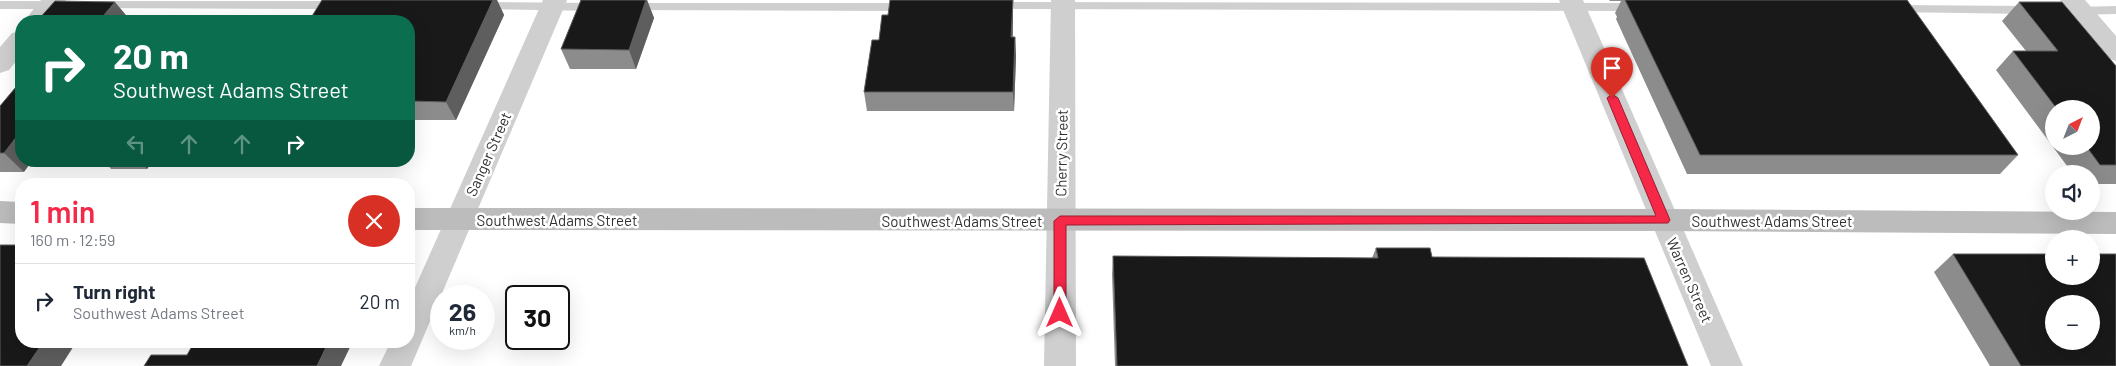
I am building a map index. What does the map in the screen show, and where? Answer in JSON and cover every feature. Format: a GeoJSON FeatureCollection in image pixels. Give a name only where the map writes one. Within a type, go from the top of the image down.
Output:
{"type":"FeatureCollection","features":[{"type":"Feature","properties":{"kind":"main road"},"geometry":{"type":"LineString","coordinates":[[0,212],[15,213]]}},
{"type":"Feature","properties":{"kind":"main road","name":"Southwest Adams Street"},"geometry":{"type":"LineString","coordinates":[[415,219],[1664,220],[2116,223]]}},
{"type":"Feature","properties":{"kind":"street","name":"Sanger Street"},"geometry":{"type":"LineString","coordinates":[[415,321],[554,3]]}},
{"type":"Feature","properties":{"kind":"street","name":"Cherry Street"},"geometry":{"type":"LineString","coordinates":[[1060,366],[1063,3]]}},
{"type":"Feature","properties":{"kind":"street","name":"Warren Street"},"geometry":{"type":"LineString","coordinates":[[1572,4],[1727,366]]}},
{"type":"Feature","properties":{"kind":"street"},"geometry":{"type":"LineString","coordinates":[[2072,7],[2116,52]]}},
{"type":"Feature","properties":{"kind":"street"},"geometry":{"type":"LineString","coordinates":[[0,64],[15,46]]}},
{"type":"Feature","properties":{"kind":"street"},"geometry":{"type":"LineString","coordinates":[[395,366],[403,348]]}},
{"type":"Feature","properties":{"kind":"lane"},"geometry":{"type":"LineString","coordinates":[[473,6],[554,3],[617,7],[916,6]]}},
{"type":"Feature","properties":{"kind":"lane"},"geometry":{"type":"LineString","coordinates":[[985,6],[1063,3],[1572,4],[1653,7]]}},
{"type":"Feature","properties":{"kind":"lane"},"geometry":{"type":"LineString","coordinates":[[0,5],[52,8]]}},
{"type":"Feature","properties":{"kind":"lane"},"geometry":{"type":"LineString","coordinates":[[89,5],[354,5]]}},
{"type":"Feature","properties":{"kind":"lane"},"geometry":{"type":"LineString","coordinates":[[2072,7],[2116,10]]}},
{"type":"Feature","properties":{"kind":"lane"},"geometry":{"type":"LineString","coordinates":[[1882,9],[2041,10]]}},
{"type":"Feature","properties":{"kind":"building"},"geometry":{"type":"Polygon","coordinates":[[[322,0],[493,0],[446,102],[415,101],[415,15],[313,15],[322,0]]]}},
{"type":"Feature","properties":{"kind":"building"},"geometry":{"type":"Polygon","coordinates":[[[581,0],[646,0],[629,50],[561,49],[581,0]]]}},
{"type":"Feature","properties":{"kind":"building"},"geometry":{"type":"Polygon","coordinates":[[[890,0],[1013,0],[1011,37],[1015,37],[1013,92],[864,92],[872,40],[879,40],[882,15],[888,15],[890,0]]]}},
{"type":"Feature","properties":{"kind":"building"},"geometry":{"type":"Polygon","coordinates":[[[1625,0],[1907,0],[2018,155],[1700,155],[1625,0]]]}},
{"type":"Feature","properties":{"kind":"building"},"geometry":{"type":"Polygon","coordinates":[[[55,1],[115,2],[104,15],[42,15],[55,1]]]}},
{"type":"Feature","properties":{"kind":"building"},"geometry":{"type":"Polygon","coordinates":[[[2019,2],[2062,2],[2116,66],[2116,165],[2100,165],[2093,155],[2100,155],[2100,100],[2050,100],[2013,51],[2058,51],[2019,2]]]}},
{"type":"Feature","properties":{"kind":"building"},"geometry":{"type":"Polygon","coordinates":[[[15,88],[15,139],[4,153],[0,153],[0,106],[15,88]]]}},
{"type":"Feature","properties":{"kind":"building"},"geometry":{"type":"Polygon","coordinates":[[[0,245],[15,245],[15,348],[39,348],[27,366],[0,366],[0,245]]]}},
{"type":"Feature","properties":{"kind":"building"},"geometry":{"type":"Polygon","coordinates":[[[1376,248],[1430,248],[1432,257],[1644,258],[1688,366],[1117,366],[1113,256],[1378,258],[1376,248]]]}},
{"type":"Feature","properties":{"kind":"building"},"geometry":{"type":"Polygon","coordinates":[[[1953,254],[2045,254],[2045,285],[2100,285],[2100,254],[2116,254],[2116,366],[2021,366],[1953,254]]]}},
{"type":"Feature","properties":{"kind":"building"},"geometry":{"type":"Polygon","coordinates":[[[191,348],[326,348],[317,366],[144,366],[151,355],[187,355],[191,348]]]}},
{"type":"Feature","properties":{"kind":"route"},"geometry":{"type":"LineString","coordinates":[[1060,313],[1060,221],[1664,220],[1612,98]]}}]}
